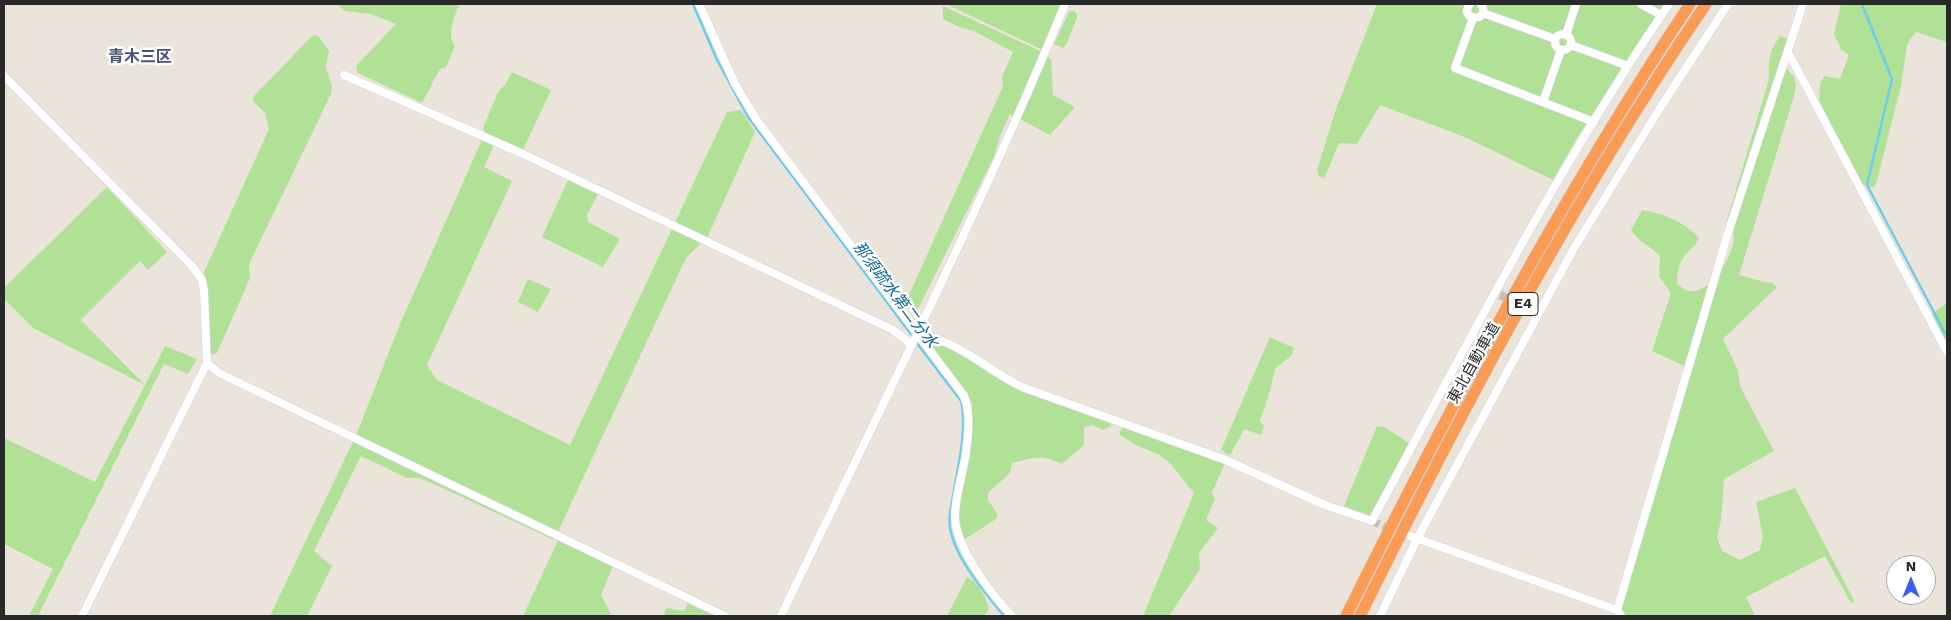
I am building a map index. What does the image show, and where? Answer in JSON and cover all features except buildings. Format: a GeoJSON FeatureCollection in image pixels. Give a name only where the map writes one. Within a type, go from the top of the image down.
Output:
{"type":"FeatureCollection","features":[{"type":"Feature","properties":{"kind":"highway","name":"東北自動車道"},"geometry":{"type":"LineString","coordinates":[[1346,616],[1434,441],[1538,250],[1589,163],[1690,4]]}},
{"type":"Feature","properties":{"kind":"highway","name":"東北自動車道"},"geometry":{"type":"LineString","coordinates":[[1360,616],[1446,446],[1550,255],[1602,168],[1706,4]]}},
{"type":"Feature","properties":{"kind":"street"},"geometry":{"type":"LineString","coordinates":[[699,4],[735,84],[756,119],[964,396],[967,405],[968,437],[955,516],[958,536],[968,557],[1012,616]]}},
{"type":"Feature","properties":{"kind":"street"},"geometry":{"type":"LineString","coordinates":[[781,616],[1024,103],[1065,4]]}},
{"type":"Feature","properties":{"kind":"street"},"geometry":{"type":"LineString","coordinates":[[1470,4],[1467,11],[1472,18]]}},
{"type":"Feature","properties":{"kind":"street"},"geometry":{"type":"LineString","coordinates":[[1472,18],[1480,17],[1483,12],[1481,4]]}},
{"type":"Feature","properties":{"kind":"street"},"geometry":{"type":"LineString","coordinates":[[1566,35],[1576,4]]}},
{"type":"Feature","properties":{"kind":"street"},"geometry":{"type":"LineString","coordinates":[[1641,4],[1661,16]]}},
{"type":"Feature","properties":{"kind":"street"},"geometry":{"type":"LineString","coordinates":[[917,332],[957,348],[1004,379],[1022,387],[1223,459],[1326,505],[1372,521],[1552,191],[1628,66],[1670,4]]}},
{"type":"Feature","properties":{"kind":"street"},"geometry":{"type":"LineString","coordinates":[[1380,616],[1414,538],[1536,311],[1665,101],[1728,4]]}},
{"type":"Feature","properties":{"kind":"street"},"geometry":{"type":"LineString","coordinates":[[1414,538],[1619,613],[1728,233],[1803,4]]}},
{"type":"Feature","properties":{"kind":"street"},"geometry":{"type":"LineString","coordinates":[[1483,12],[1556,39]]}},
{"type":"Feature","properties":{"kind":"street"},"geometry":{"type":"LineString","coordinates":[[1472,18],[1455,68],[1594,122]]}},
{"type":"Feature","properties":{"kind":"street"},"geometry":{"type":"LineString","coordinates":[[1560,35],[1566,35],[1571,40],[1571,45],[1568,49],[1561,50],[1556,46],[1556,39],[1560,35]]}},
{"type":"Feature","properties":{"kind":"street"},"geometry":{"type":"LineString","coordinates":[[1571,45],[1628,66]]}},
{"type":"Feature","properties":{"kind":"street"},"geometry":{"type":"LineString","coordinates":[[1543,102],[1561,50]]}},
{"type":"Feature","properties":{"kind":"street"},"geometry":{"type":"LineString","coordinates":[[1788,52],[1947,352]]}},
{"type":"Feature","properties":{"kind":"street"},"geometry":{"type":"LineString","coordinates":[[344,75],[530,157],[892,330],[911,344]]}},
{"type":"Feature","properties":{"kind":"street"},"geometry":{"type":"LineString","coordinates":[[4,76],[194,267],[202,280],[204,291],[207,363],[82,616]]}},
{"type":"Feature","properties":{"kind":"street"},"geometry":{"type":"LineString","coordinates":[[207,363],[228,377],[725,616]]}},
{"type":"Feature","properties":{"kind":"green space"},"geometry":{"type":"Polygon","coordinates":[[[337,4],[459,4],[451,31],[452,41],[455,46],[446,67],[440,69],[422,103],[358,73],[356,66],[396,24],[371,14],[345,11],[337,4]]]}},
{"type":"Feature","properties":{"kind":"green space"},"geometry":{"type":"Polygon","coordinates":[[[946,4],[1064,4],[1043,50],[946,4]]]}},
{"type":"Feature","properties":{"kind":"green space"},"geometry":{"type":"Polygon","coordinates":[[[1377,4],[1664,4],[1577,138],[1553,180],[1467,138],[1380,105],[1357,144],[1339,143],[1324,179],[1319,176],[1317,170],[1336,109],[1377,4]]]}},
{"type":"Feature","properties":{"kind":"green space"},"geometry":{"type":"Polygon","coordinates":[[[1841,4],[1947,4],[1947,42],[1916,32],[1907,45],[1901,86],[1876,184],[1873,188],[1862,184],[1819,100],[1820,84],[1824,76],[1840,79],[1849,55],[1841,49],[1834,34],[1841,4]]]}},
{"type":"Feature","properties":{"kind":"green space"},"geometry":{"type":"Polygon","coordinates":[[[943,6],[1040,51],[1051,59],[1053,95],[1075,107],[1050,135],[1010,114],[1000,136],[994,157],[916,313],[904,306],[1003,86],[1002,77],[1013,52],[974,31],[959,27],[943,19],[943,6]]]}},
{"type":"Feature","properties":{"kind":"green space"},"geometry":{"type":"Polygon","coordinates":[[[1070,10],[1076,12],[1077,17],[1067,43],[1063,48],[1054,44],[1070,10]]]}},
{"type":"Feature","properties":{"kind":"green space"},"geometry":{"type":"Polygon","coordinates":[[[313,35],[318,36],[329,51],[326,67],[332,87],[331,94],[249,264],[250,278],[217,353],[211,355],[204,272],[269,129],[265,113],[253,101],[254,96],[313,35]]]}},
{"type":"Feature","properties":{"kind":"green space"},"geometry":{"type":"Polygon","coordinates":[[[1780,36],[1787,39],[1788,45],[1783,60],[1787,69],[1794,77],[1796,86],[1739,275],[1769,283],[1772,282],[1777,287],[1723,339],[1738,370],[1740,386],[1774,451],[1724,479],[1721,520],[1717,537],[1722,551],[1740,560],[1760,550],[1763,537],[1756,502],[1795,488],[1855,602],[1851,603],[1825,556],[1746,597],[1755,616],[1623,616],[1619,606],[1689,368],[1652,351],[1671,293],[1659,276],[1660,256],[1637,238],[1631,230],[1642,210],[1666,216],[1687,227],[1699,238],[1680,263],[1677,284],[1685,290],[1692,291],[1702,289],[1715,278],[1726,262],[1733,246],[1734,237],[1727,220],[1769,79],[1771,52],[1780,36]]]}},
{"type":"Feature","properties":{"kind":"green space"},"geometry":{"type":"Polygon","coordinates":[[[512,72],[551,90],[524,148],[521,150],[497,139],[484,167],[512,181],[427,365],[437,380],[570,445],[727,112],[741,110],[755,132],[708,236],[686,258],[554,540],[434,484],[419,478],[407,478],[361,456],[314,551],[332,566],[307,616],[270,616],[357,433],[400,324],[485,133],[483,128],[498,92],[505,85],[512,72]]]}},
{"type":"Feature","properties":{"kind":"green space"},"geometry":{"type":"Polygon","coordinates":[[[568,180],[598,194],[587,215],[588,222],[620,239],[603,267],[542,237],[568,180]]]}},
{"type":"Feature","properties":{"kind":"green space"},"geometry":{"type":"Polygon","coordinates":[[[107,187],[167,252],[148,270],[140,261],[81,320],[145,385],[33,328],[4,299],[4,288],[107,187]]]}},
{"type":"Feature","properties":{"kind":"green space"},"geometry":{"type":"Polygon","coordinates":[[[528,279],[551,289],[538,312],[518,302],[528,279]]]}},
{"type":"Feature","properties":{"kind":"green space"},"geometry":{"type":"Polygon","coordinates":[[[1947,303],[1947,344],[1931,315],[1947,303]]]}},
{"type":"Feature","properties":{"kind":"green space"},"geometry":{"type":"Polygon","coordinates":[[[1270,337],[1294,348],[1292,355],[1275,369],[1260,421],[1264,426],[1261,435],[1244,429],[1230,456],[1221,450],[1270,337]]]}},
{"type":"Feature","properties":{"kind":"green space"},"geometry":{"type":"Polygon","coordinates":[[[929,340],[938,342],[980,365],[1110,421],[1111,426],[1103,430],[1092,425],[1084,427],[1084,445],[1062,464],[1048,458],[1032,458],[1012,463],[1010,473],[988,493],[988,500],[998,515],[996,519],[962,541],[957,513],[969,454],[972,403],[929,344],[929,340]]]}},
{"type":"Feature","properties":{"kind":"green space"},"geometry":{"type":"Polygon","coordinates":[[[165,346],[197,359],[188,374],[164,364],[38,616],[29,616],[53,569],[4,544],[4,438],[95,482],[165,346]]]}},
{"type":"Feature","properties":{"kind":"green space"},"geometry":{"type":"Polygon","coordinates":[[[1123,426],[1225,463],[1212,493],[1215,499],[1206,520],[1218,528],[1199,553],[1200,569],[1169,616],[1143,616],[1194,493],[1170,463],[1160,455],[1136,445],[1119,434],[1123,426]]]}},
{"type":"Feature","properties":{"kind":"green space"},"geometry":{"type":"Polygon","coordinates":[[[1377,426],[1384,427],[1409,443],[1370,516],[1344,506],[1377,426]]]}},
{"type":"Feature","properties":{"kind":"green space"},"geometry":{"type":"Polygon","coordinates":[[[559,538],[613,566],[601,595],[612,616],[523,616],[559,538]]]}},
{"type":"Feature","properties":{"kind":"green space"},"geometry":{"type":"Polygon","coordinates":[[[967,577],[978,585],[986,599],[989,608],[985,616],[947,616],[967,577]]]}},
{"type":"Feature","properties":{"kind":"green space"},"geometry":{"type":"Polygon","coordinates":[[[688,603],[717,616],[663,616],[667,608],[684,611],[688,603]]]}},
{"type":"Feature","properties":{"kind":"waterway","name":"那須疏水第二分水"},"geometry":{"type":"LineString","coordinates":[[693,4],[717,60],[748,117],[913,337]]}},
{"type":"Feature","properties":{"kind":"waterway"},"geometry":{"type":"LineString","coordinates":[[1862,4],[1892,79],[1867,185],[1947,337]]}},
{"type":"Feature","properties":{"kind":"waterway","name":"那須疏水第二分水"},"geometry":{"type":"LineString","coordinates":[[916,342],[961,401],[963,436],[949,524],[953,539],[964,563],[1004,616]]}},
{"type":"Feature","properties":{"kind":"tunnel"},"geometry":{"type":"LineString","coordinates":[[1500,295],[1533,310]]}},
{"type":"Feature","properties":{"kind":"tunnel"},"geometry":{"type":"LineString","coordinates":[[1372,521],[1393,530]]}},
{"type":"Feature","properties":{"kind":"district","name":"青木三区"},"geometry":{"type":"Point","coordinates":[140,57]}}]}
